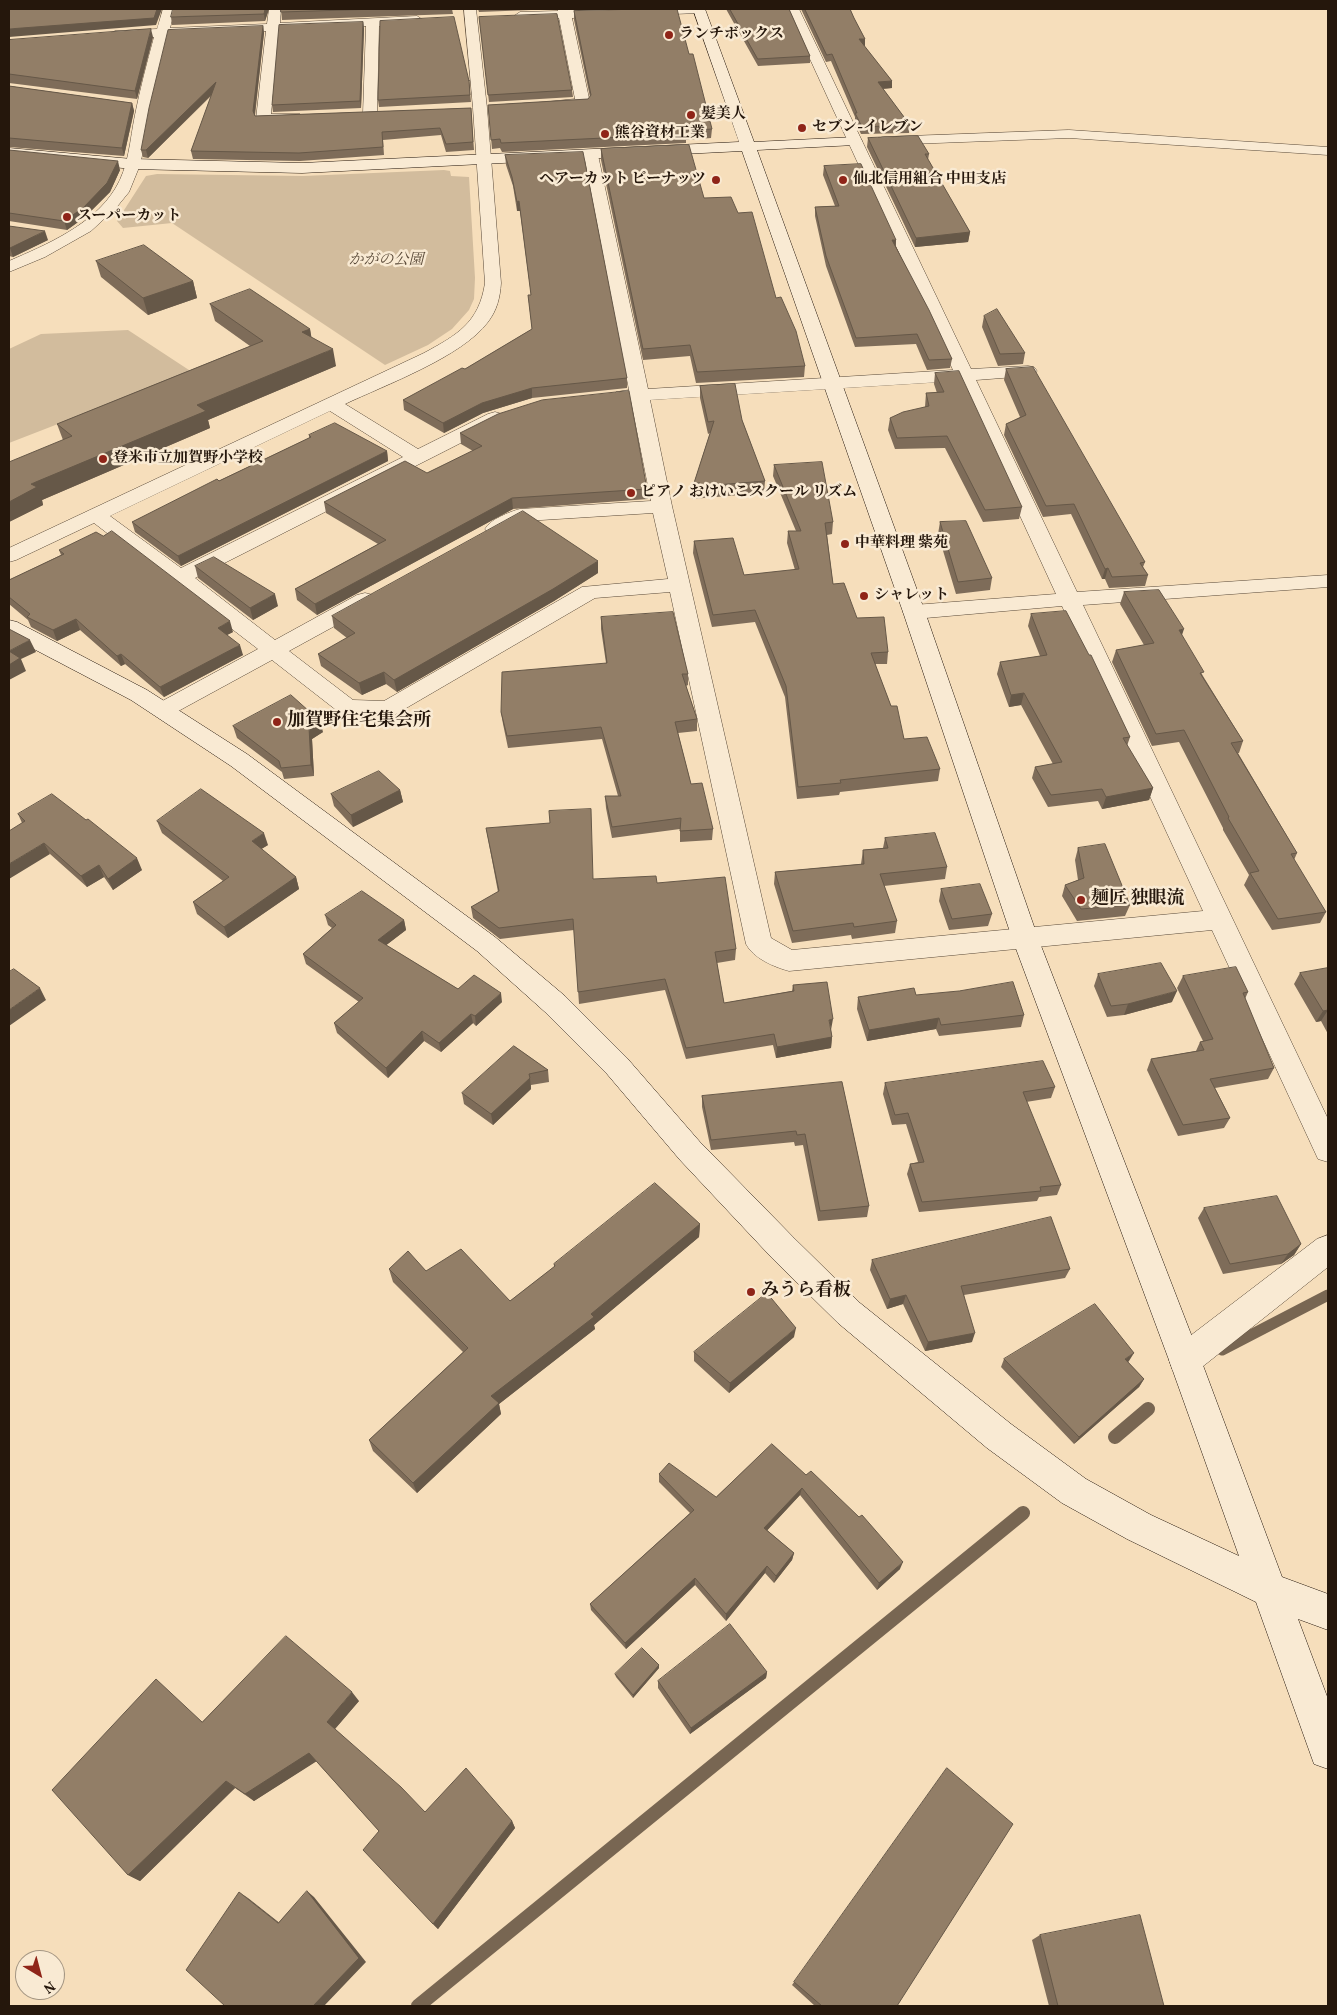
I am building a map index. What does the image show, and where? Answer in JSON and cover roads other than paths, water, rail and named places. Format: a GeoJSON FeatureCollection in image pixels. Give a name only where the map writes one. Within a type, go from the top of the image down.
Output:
{"type":"FeatureCollection","features":[{"type":"Feature","properties":{"kind":"street"},"geometry":{"type":"LineString","coordinates":[[9,267],[40,254],[87,225],[122,190],[132,164],[139,105],[169,9]]}},
{"type":"Feature","properties":{"kind":"street"},"geometry":{"type":"LineString","coordinates":[[275,9],[263,119],[312,117]]}},
{"type":"Feature","properties":{"kind":"street"},"geometry":{"type":"LineString","coordinates":[[508,16],[564,11],[699,9],[914,612],[1025,938],[1185,1360],[1328,1750]]}},
{"type":"Feature","properties":{"kind":"street"},"geometry":{"type":"LineString","coordinates":[[793,9],[1328,1150]]}},
{"type":"Feature","properties":{"kind":"street"},"geometry":{"type":"LineString","coordinates":[[536,106],[582,103],[564,11]]}},
{"type":"Feature","properties":{"kind":"street"},"geometry":{"type":"LineString","coordinates":[[9,556],[447,348],[472,329],[488,309],[492,298],[493,283],[485,160],[485,108],[470,15]]}},
{"type":"Feature","properties":{"kind":"street"},"geometry":{"type":"LineString","coordinates":[[104,35],[432,19]]}},
{"type":"Feature","properties":{"kind":"street"},"geometry":{"type":"LineString","coordinates":[[373,22],[365,114],[388,113]]}},
{"type":"Feature","properties":{"kind":"street"},"geometry":{"type":"LineString","coordinates":[[462,109],[485,108]]}},
{"type":"Feature","properties":{"kind":"street"},"geometry":{"type":"LineString","coordinates":[[9,152],[132,164],[302,168],[855,141],[1069,134],[1328,151]]}},
{"type":"Feature","properties":{"kind":"street"},"geometry":{"type":"LineString","coordinates":[[591,155],[662,506],[759,944],[789,961],[1221,919]]}},
{"type":"Feature","properties":{"kind":"street"},"geometry":{"type":"LineString","coordinates":[[48,233],[68,237]]}},
{"type":"Feature","properties":{"kind":"street"},"geometry":{"type":"LineString","coordinates":[[605,397],[1028,371]]}},
{"type":"Feature","properties":{"kind":"street"},"geometry":{"type":"LineString","coordinates":[[330,403],[416,456]]}},
{"type":"Feature","properties":{"kind":"street"},"geometry":{"type":"LineString","coordinates":[[180,577],[416,456],[491,419],[508,413]]}},
{"type":"Feature","properties":{"kind":"street"},"geometry":{"type":"LineString","coordinates":[[476,539],[520,515],[662,506]]}},
{"type":"Feature","properties":{"kind":"street"},"geometry":{"type":"LineString","coordinates":[[96,515],[180,577],[348,708],[388,709],[590,592],[680,585]]}},
{"type":"Feature","properties":{"kind":"street"},"geometry":{"type":"LineString","coordinates":[[914,612],[1070,598],[1328,581]]}},
{"type":"Feature","properties":{"kind":"street"},"geometry":{"type":"LineString","coordinates":[[163,710],[380,592]]}},
{"type":"Feature","properties":{"kind":"street"},"geometry":{"type":"LineString","coordinates":[[9,627],[139,695],[239,760],[486,944],[555,1004],[617,1066],[690,1151],[783,1248],[849,1313],[999,1436],[1074,1491],[1139,1528],[1270,1590],[1328,1612]]}},
{"type":"Feature","properties":{"kind":"street"},"geometry":{"type":"LineString","coordinates":[[1185,1360],[1328,1249]]}},
{"type":"Feature","properties":{"kind":"waterway"},"geometry":{"type":"LineString","coordinates":[[1222,1350],[1328,1295]]}},
{"type":"Feature","properties":{"kind":"waterway"},"geometry":{"type":"LineString","coordinates":[[1115,1437],[1148,1409]]}},
{"type":"Feature","properties":{"kind":"waterway"},"geometry":{"type":"LineString","coordinates":[[418,2006],[1023,1513]]}},
{"type":"Feature","properties":{"kind":"place","name":"ランチボックス"},"geometry":{"type":"Point","coordinates":[669,35]}},
{"type":"Feature","properties":{"kind":"place","name":"髪美人"},"geometry":{"type":"Point","coordinates":[691,115]}},
{"type":"Feature","properties":{"kind":"place","name":"セブン-イレブン"},"geometry":{"type":"Point","coordinates":[802,128]}},
{"type":"Feature","properties":{"kind":"place","name":"熊谷資材工業"},"geometry":{"type":"Point","coordinates":[605,134]}},
{"type":"Feature","properties":{"kind":"place","name":"ヘアーカット ピーナッツ"},"geometry":{"type":"Point","coordinates":[716,180]}},
{"type":"Feature","properties":{"kind":"place","name":"仙北信用組合 中田支店"},"geometry":{"type":"Point","coordinates":[843,180]}},
{"type":"Feature","properties":{"kind":"place","name":"スーパーカット"},"geometry":{"type":"Point","coordinates":[67,217]}},
{"type":"Feature","properties":{"kind":"place","name":"登米市立加賀野小学校"},"geometry":{"type":"Point","coordinates":[103,459]}},
{"type":"Feature","properties":{"kind":"place","name":"ピアノ おけいこスクール リズム"},"geometry":{"type":"Point","coordinates":[631,493]}},
{"type":"Feature","properties":{"kind":"place","name":"中華料理 紫苑"},"geometry":{"type":"Point","coordinates":[845,544]}},
{"type":"Feature","properties":{"kind":"place","name":"シャレット"},"geometry":{"type":"Point","coordinates":[864,596]}},
{"type":"Feature","properties":{"kind":"place","name":"加賀野住宅集会所"},"geometry":{"type":"Point","coordinates":[277,722]}},
{"type":"Feature","properties":{"kind":"place","name":"麺匠 独眼流"},"geometry":{"type":"Point","coordinates":[1081,900]}},
{"type":"Feature","properties":{"kind":"place","name":"みうら看板"},"geometry":{"type":"Point","coordinates":[751,1292]}},
{"type":"Feature","properties":{"kind":"park label","name":"かがの公園"},"geometry":{"type":"Point","coordinates":[386,261]}}]}
